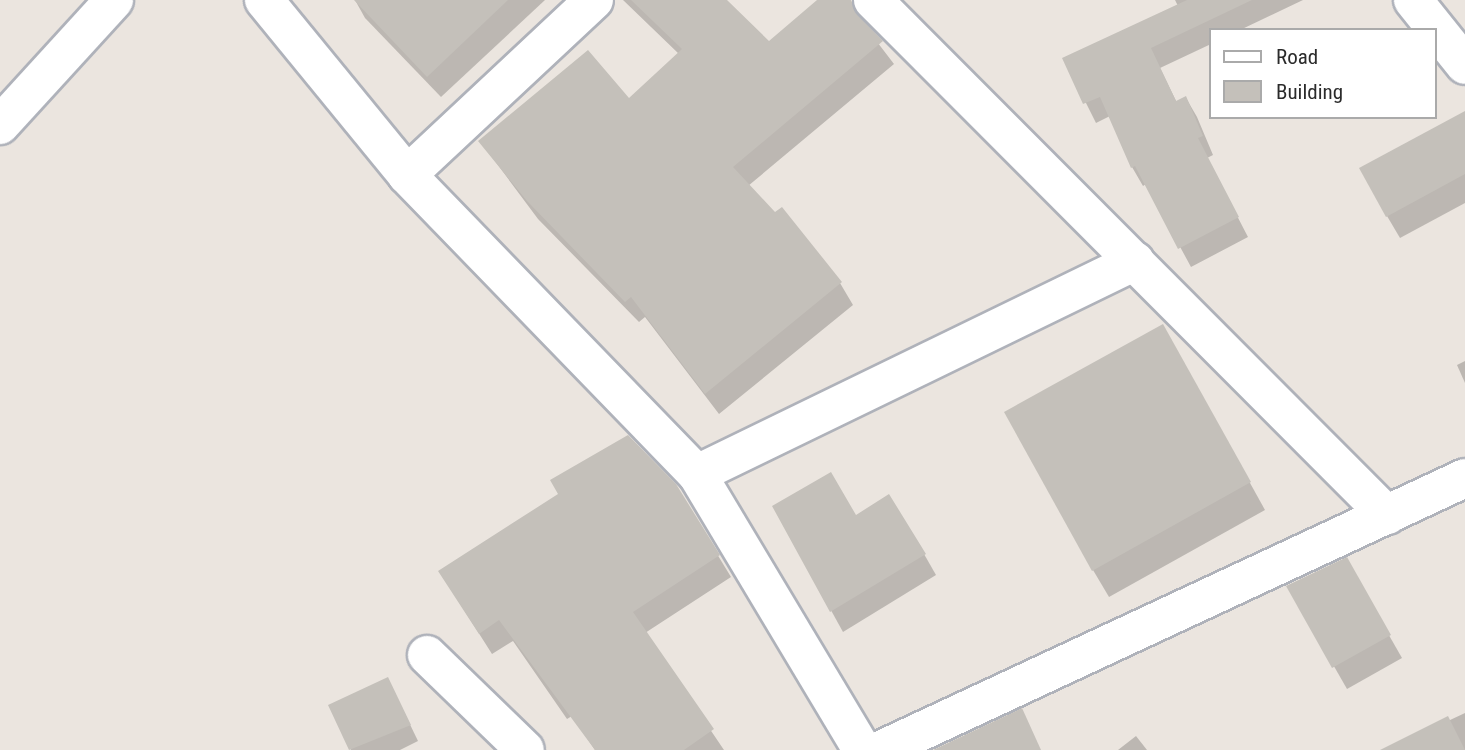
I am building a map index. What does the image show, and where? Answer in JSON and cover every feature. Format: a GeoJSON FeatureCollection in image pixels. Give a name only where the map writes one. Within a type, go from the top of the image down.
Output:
{"type":"FeatureCollection","features":[{"type":"Feature","properties":{"kind":"street"},"geometry":{"type":"LineString","coordinates":[[0,125],[114,0]]}},
{"type":"Feature","properties":{"kind":"street"},"geometry":{"type":"LineString","coordinates":[[264,0],[407,174],[697,474],[862,750]]}},
{"type":"Feature","properties":{"kind":"street"},"geometry":{"type":"LineString","coordinates":[[407,174],[594,0]]}},
{"type":"Feature","properties":{"kind":"street"},"geometry":{"type":"LineString","coordinates":[[873,0],[1387,515]]}},
{"type":"Feature","properties":{"kind":"street"},"geometry":{"type":"LineString","coordinates":[[1413,0],[1435,28]]}},
{"type":"Feature","properties":{"kind":"street"},"geometry":{"type":"LineString","coordinates":[[1437,30],[1465,65]]}},
{"type":"Feature","properties":{"kind":"street"},"geometry":{"type":"LineString","coordinates":[[697,474],[1135,261]]}},
{"type":"Feature","properties":{"kind":"street"},"geometry":{"type":"LineString","coordinates":[[881,750],[1465,478]]}},
{"type":"Feature","properties":{"kind":"street"},"geometry":{"type":"LineString","coordinates":[[427,655],[526,750]]}},
{"type":"Feature","properties":{"kind":"building"},"geometry":{"type":"Polygon","coordinates":[[[354,0],[508,0],[427,77],[354,0]]]}},
{"type":"Feature","properties":{"kind":"building"},"geometry":{"type":"Polygon","coordinates":[[[631,0],[727,0],[769,41],[817,0],[851,0],[858,15],[883,41],[733,167],[775,212],[782,207],[842,282],[705,394],[631,297],[625,302],[527,201],[478,141],[588,50],[629,98],[682,49],[631,0]]]}},
{"type":"Feature","properties":{"kind":"building"},"geometry":{"type":"Polygon","coordinates":[[[1187,0],[1252,0],[1151,48],[1176,101],[1186,96],[1203,136],[1198,138],[1239,217],[1178,249],[1135,166],[1131,168],[1100,97],[1083,104],[1062,58],[1187,0]]]}},
{"type":"Feature","properties":{"kind":"building"},"geometry":{"type":"Polygon","coordinates":[[[1465,111],[1465,174],[1386,217],[1359,168],[1465,111]]]}},
{"type":"Feature","properties":{"kind":"building"},"geometry":{"type":"Polygon","coordinates":[[[1163,324],[1251,482],[1092,571],[1004,412],[1163,324]]]}},
{"type":"Feature","properties":{"kind":"building"},"geometry":{"type":"Polygon","coordinates":[[[628,435],[676,484],[720,555],[633,612],[714,729],[684,750],[595,750],[499,620],[479,634],[438,571],[558,494],[550,480],[628,435]]]}},
{"type":"Feature","properties":{"kind":"building"},"geometry":{"type":"Polygon","coordinates":[[[831,472],[856,515],[889,494],[926,554],[830,612],[772,506],[831,472]]]}},
{"type":"Feature","properties":{"kind":"building"},"geometry":{"type":"Polygon","coordinates":[[[1347,557],[1391,635],[1332,668],[1286,586],[1347,557]]]}},
{"type":"Feature","properties":{"kind":"building"},"geometry":{"type":"Polygon","coordinates":[[[388,677],[411,725],[349,750],[328,705],[388,677]]]}},
{"type":"Feature","properties":{"kind":"building"},"geometry":{"type":"Polygon","coordinates":[[[1022,708],[1041,750],[933,750],[1022,708]]]}},
{"type":"Feature","properties":{"kind":"building"},"geometry":{"type":"Polygon","coordinates":[[[1448,716],[1465,750],[1380,750],[1448,716]]]}}]}
